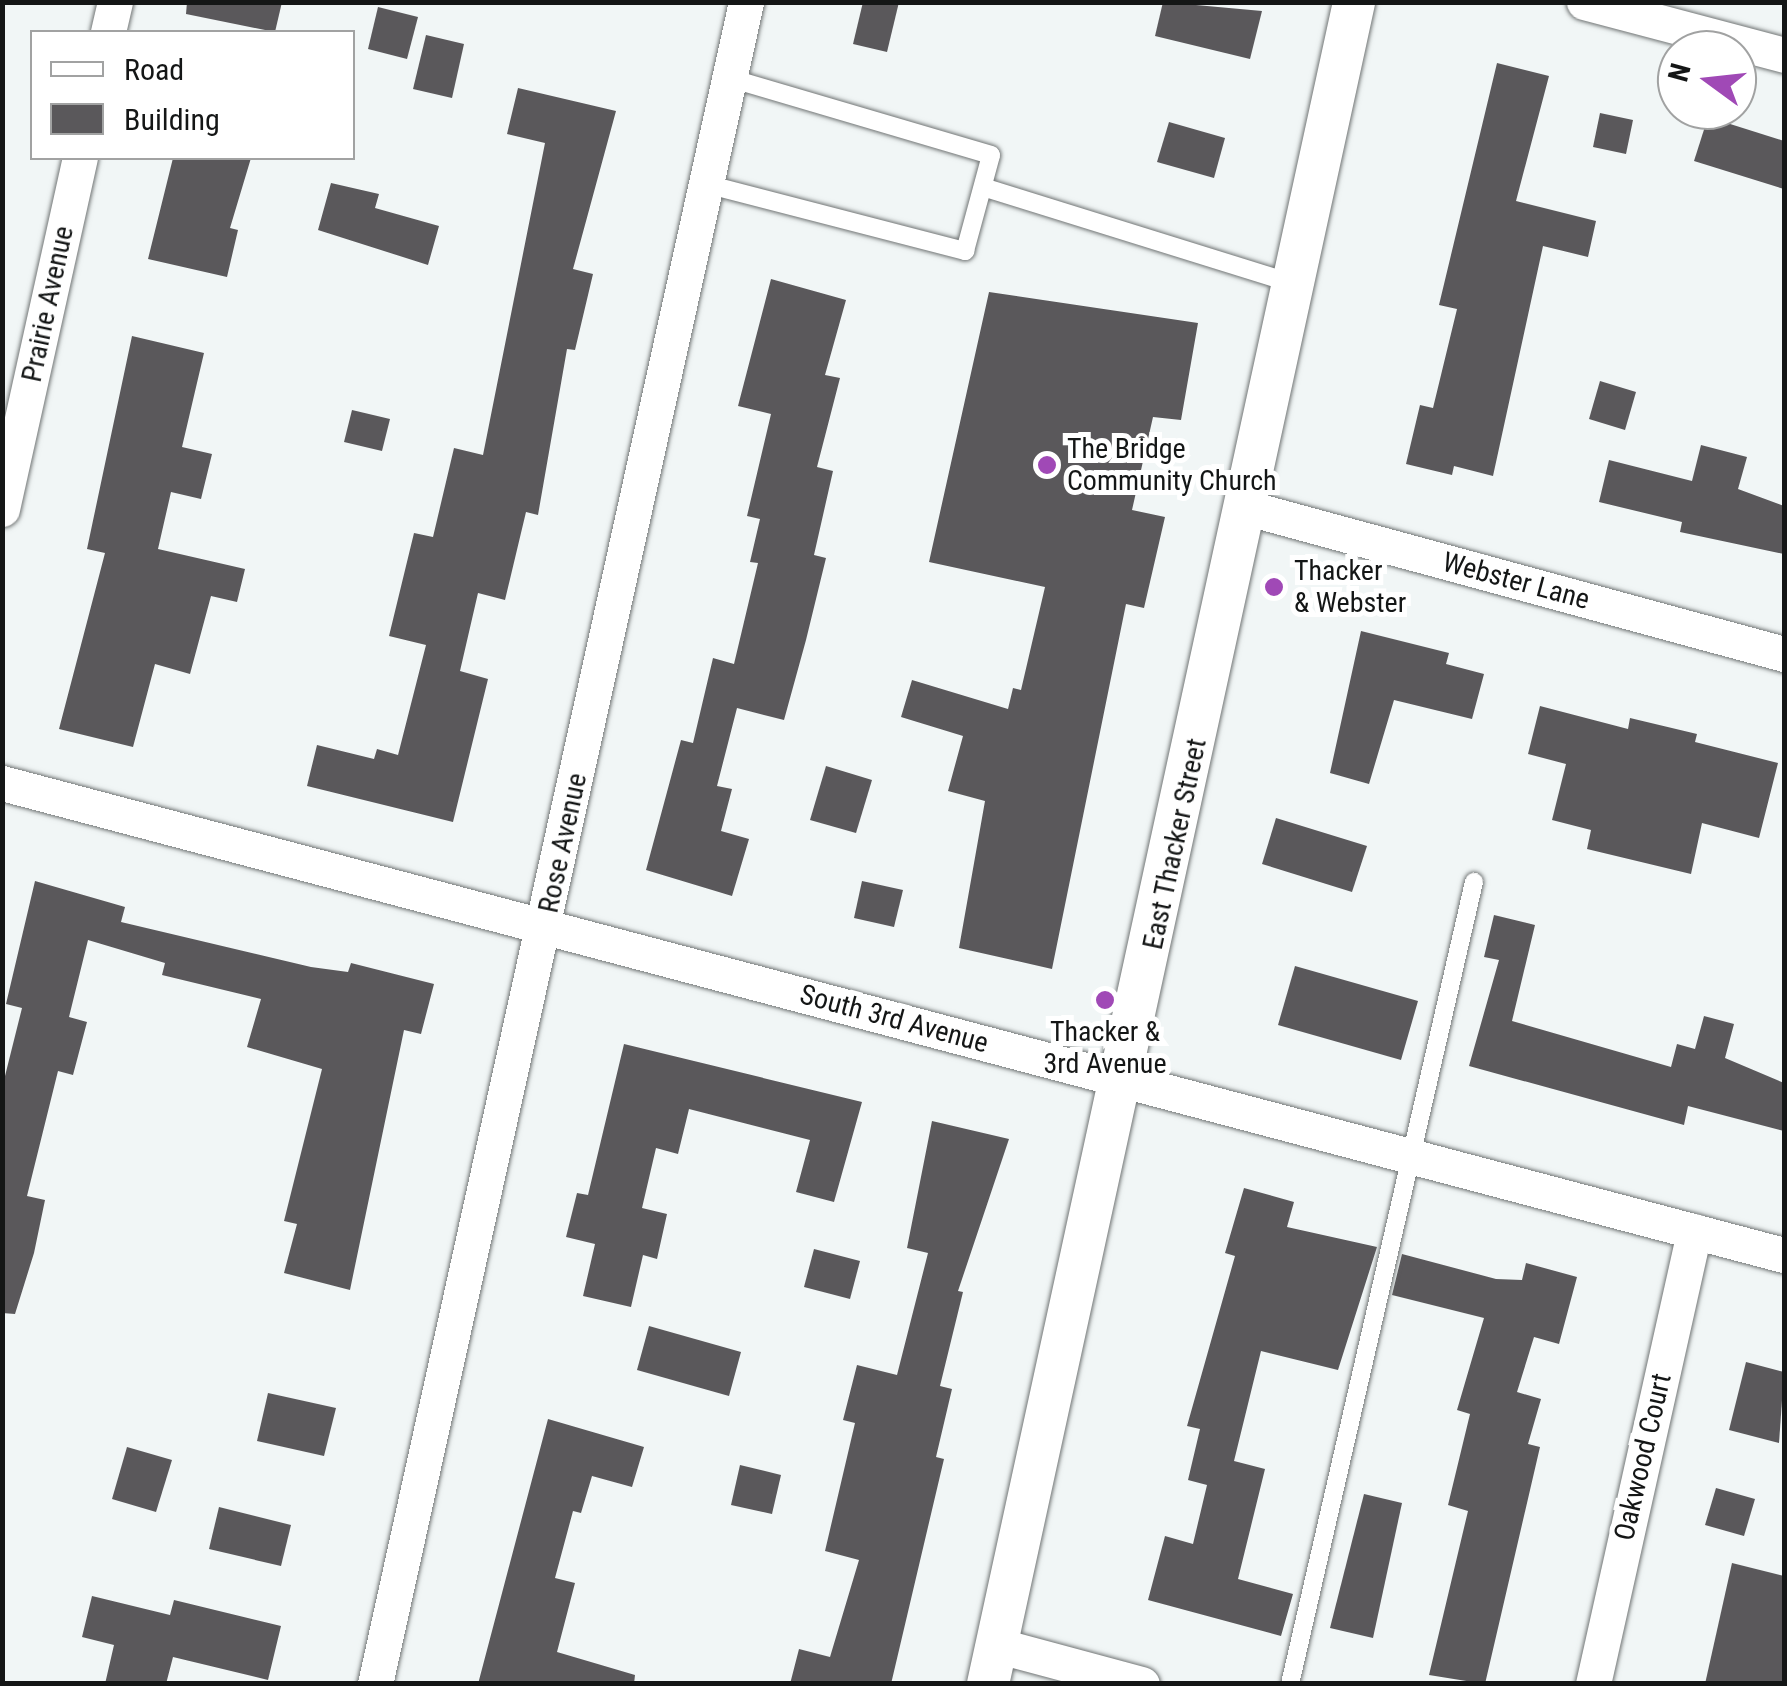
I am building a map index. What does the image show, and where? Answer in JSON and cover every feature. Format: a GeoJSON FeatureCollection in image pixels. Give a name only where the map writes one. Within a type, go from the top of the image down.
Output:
{"type":"FeatureCollection","features":[{"type":"Feature","properties":{"kind":"street"},"geometry":{"type":"LineString","coordinates":[[108,30],[115,2]]}},
{"type":"Feature","properties":{"kind":"street","name":"Rose Avenue"},"geometry":{"type":"LineString","coordinates":[[376,1684],[746,2]]}},
{"type":"Feature","properties":{"kind":"street","name":"East Thacker Street"},"geometry":{"type":"LineString","coordinates":[[992,1664],[1124,1080],[1354,2]]}},
{"type":"Feature","properties":{"kind":"street"},"geometry":{"type":"LineString","coordinates":[[1584,2],[1784,55]]}},
{"type":"Feature","properties":{"kind":"street","name":"Prairie Avenue"},"geometry":{"type":"LineString","coordinates":[[2,509],[80,160]]}},
{"type":"Feature","properties":{"kind":"street","name":"Webster Lane"},"geometry":{"type":"LineString","coordinates":[[1248,508],[1784,654]]}},
{"type":"Feature","properties":{"kind":"street","name":"South 3rd Avenue"},"geometry":{"type":"LineString","coordinates":[[2,783],[1784,1256]]}},
{"type":"Feature","properties":{"kind":"street","name":"Oakwood Court"},"geometry":{"type":"LineString","coordinates":[[1593,1684],[1694,1231]]}},
{"type":"Feature","properties":{"kind":"street"},"geometry":{"type":"LineString","coordinates":[[992,1664],[1142,1684]]}},
{"type":"Feature","properties":{"kind":"lane"},"geometry":{"type":"LineString","coordinates":[[706,184],[966,251],[991,155],[730,78]]}},
{"type":"Feature","properties":{"kind":"lane"},"geometry":{"type":"LineString","coordinates":[[982,187],[1294,284]]}},
{"type":"Feature","properties":{"kind":"lane"},"geometry":{"type":"LineString","coordinates":[[1290,1684],[1414,1159],[1474,882]]}},
{"type":"Feature","properties":{"kind":"building"},"geometry":{"type":"Polygon","coordinates":[[[187,2],[282,2],[275,30],[186,14],[187,2]]]}},
{"type":"Feature","properties":{"kind":"building"},"geometry":{"type":"Polygon","coordinates":[[[863,2],[899,2],[887,52],[853,44],[863,2]]]}},
{"type":"Feature","properties":{"kind":"building"},"geometry":{"type":"Polygon","coordinates":[[[1163,2],[1262,11],[1250,59],[1155,36],[1163,2]]]}},
{"type":"Feature","properties":{"kind":"building"},"geometry":{"type":"Polygon","coordinates":[[[378,7],[418,17],[407,59],[368,49],[378,7]]]}},
{"type":"Feature","properties":{"kind":"building"},"geometry":{"type":"Polygon","coordinates":[[[426,35],[464,44],[452,98],[413,89],[426,35]]]}},
{"type":"Feature","properties":{"kind":"building"},"geometry":{"type":"Polygon","coordinates":[[[1497,63],[1549,76],[1516,201],[1596,221],[1588,257],[1543,246],[1493,476],[1454,466],[1452,475],[1406,464],[1420,405],[1433,408],[1457,309],[1439,305],[1497,63]]]}},
{"type":"Feature","properties":{"kind":"building"},"geometry":{"type":"Polygon","coordinates":[[[518,88],[616,111],[573,269],[593,274],[575,350],[567,349],[538,515],[526,512],[505,600],[478,593],[460,671],[488,679],[453,822],[307,786],[317,745],[374,759],[377,749],[398,755],[426,645],[389,636],[414,533],[433,537],[454,448],[483,455],[545,143],[507,134],[518,88]]]}},
{"type":"Feature","properties":{"kind":"building"},"geometry":{"type":"Polygon","coordinates":[[[1600,113],[1633,120],[1626,154],[1593,147],[1600,113]]]}},
{"type":"Feature","properties":{"kind":"building"},"geometry":{"type":"Polygon","coordinates":[[[1169,122],[1225,138],[1214,178],[1157,162],[1169,122]]]}},
{"type":"Feature","properties":{"kind":"building"},"geometry":{"type":"Polygon","coordinates":[[[1704,130],[1749,130],[1784,141],[1784,189],[1694,161],[1704,130]]]}},
{"type":"Feature","properties":{"kind":"building"},"geometry":{"type":"Polygon","coordinates":[[[173,160],[250,160],[230,228],[238,230],[227,277],[148,259],[173,160]]]}},
{"type":"Feature","properties":{"kind":"building"},"geometry":{"type":"Polygon","coordinates":[[[331,183],[379,194],[375,208],[439,226],[428,265],[318,230],[331,183]]]}},
{"type":"Feature","properties":{"kind":"building"},"geometry":{"type":"Polygon","coordinates":[[[771,279],[846,300],[825,375],[840,378],[817,467],[833,471],[814,555],[826,558],[806,640],[784,720],[737,708],[717,786],[732,789],[721,831],[749,839],[732,896],[646,870],[681,740],[693,743],[713,658],[734,664],[758,563],[750,562],[760,519],[747,516],[771,414],[738,406],[771,279]]]}},
{"type":"Feature","properties":{"kind":"building"},"geometry":{"type":"Polygon","coordinates":[[[989,292],[1198,323],[1181,420],[1153,417],[1132,510],[1165,517],[1144,608],[1126,604],[1052,969],[959,948],[985,801],[948,791],[963,736],[901,717],[912,680],[1008,709],[1013,688],[1021,690],[1045,587],[929,562],[989,292]]]}},
{"type":"Feature","properties":{"kind":"building"},"geometry":{"type":"Polygon","coordinates":[[[132,336],[204,353],[182,447],[212,454],[201,499],[171,492],[158,549],[245,569],[237,602],[211,596],[190,674],[155,664],[133,747],[59,729],[105,553],[87,549],[132,336]]]}},
{"type":"Feature","properties":{"kind":"building"},"geometry":{"type":"Polygon","coordinates":[[[1600,381],[1636,392],[1625,430],[1589,419],[1600,381]]]}},
{"type":"Feature","properties":{"kind":"building"},"geometry":{"type":"Polygon","coordinates":[[[352,410],[390,419],[382,451],[344,442],[352,410]]]}},
{"type":"Feature","properties":{"kind":"building"},"geometry":{"type":"Polygon","coordinates":[[[1701,445],[1747,457],[1738,489],[1784,506],[1784,554],[1680,532],[1682,522],[1599,502],[1609,460],[1692,481],[1701,445]]]}},
{"type":"Feature","properties":{"kind":"building"},"geometry":{"type":"Polygon","coordinates":[[[1361,631],[1449,653],[1446,664],[1484,674],[1472,719],[1394,700],[1369,784],[1330,773],[1361,631]]]}},
{"type":"Feature","properties":{"kind":"building"},"geometry":{"type":"Polygon","coordinates":[[[1540,706],[1628,729],[1630,718],[1697,734],[1695,742],[1778,763],[1759,838],[1702,823],[1691,874],[1587,849],[1591,830],[1552,820],[1566,764],[1528,754],[1540,706]]]}},
{"type":"Feature","properties":{"kind":"building"},"geometry":{"type":"Polygon","coordinates":[[[826,766],[872,780],[856,833],[810,820],[826,766]]]}},
{"type":"Feature","properties":{"kind":"building"},"geometry":{"type":"Polygon","coordinates":[[[1276,818],[1367,846],[1352,892],[1262,864],[1276,818]]]}},
{"type":"Feature","properties":{"kind":"building"},"geometry":{"type":"Polygon","coordinates":[[[35,881],[125,907],[121,922],[311,967],[348,972],[351,963],[434,984],[421,1034],[404,1030],[350,1290],[284,1273],[297,1224],[284,1221],[322,1069],[247,1047],[261,999],[162,975],[165,963],[88,940],[69,1017],[87,1022],[73,1075],[58,1071],[27,1196],[45,1200],[34,1253],[15,1314],[2,1313],[2,1088],[22,1008],[6,1004],[35,881]]]}},
{"type":"Feature","properties":{"kind":"building"},"geometry":{"type":"Polygon","coordinates":[[[862,881],[903,890],[894,927],[854,918],[862,881]]]}},
{"type":"Feature","properties":{"kind":"building"},"geometry":{"type":"Polygon","coordinates":[[[1494,915],[1535,925],[1512,1021],[1671,1067],[1677,1044],[1695,1049],[1704,1016],[1734,1024],[1725,1058],[1784,1083],[1784,1131],[1688,1106],[1684,1125],[1469,1066],[1499,960],[1484,957],[1494,915]]]}},
{"type":"Feature","properties":{"kind":"building"},"geometry":{"type":"Polygon","coordinates":[[[1295,966],[1418,1001],[1401,1060],[1278,1025],[1295,966]]]}},
{"type":"Feature","properties":{"kind":"building"},"geometry":{"type":"Polygon","coordinates":[[[624,1044],[862,1102],[834,1202],[796,1192],[810,1140],[689,1109],[678,1154],[656,1148],[642,1208],[667,1214],[657,1259],[643,1255],[631,1307],[583,1296],[595,1244],[566,1237],[577,1193],[588,1195],[624,1044]]]}},
{"type":"Feature","properties":{"kind":"building"},"geometry":{"type":"Polygon","coordinates":[[[932,1121],[1009,1139],[958,1291],[963,1292],[940,1386],[952,1389],[936,1457],[944,1459],[891,1684],[790,1684],[799,1649],[830,1657],[859,1560],[825,1551],[855,1423],[843,1420],[857,1365],[897,1375],[928,1253],[907,1248],[932,1121]]]}},
{"type":"Feature","properties":{"kind":"building"},"geometry":{"type":"Polygon","coordinates":[[[1244,1188],[1294,1202],[1287,1227],[1377,1247],[1338,1370],[1261,1351],[1234,1461],[1265,1469],[1238,1579],[1293,1594],[1281,1636],[1148,1600],[1165,1536],[1193,1544],[1207,1485],[1188,1480],[1200,1429],[1187,1426],[1235,1256],[1225,1253],[1244,1188]]]}},
{"type":"Feature","properties":{"kind":"building"},"geometry":{"type":"Polygon","coordinates":[[[814,1249],[860,1261],[850,1299],[804,1287],[814,1249]]]}},
{"type":"Feature","properties":{"kind":"building"},"geometry":{"type":"Polygon","coordinates":[[[1402,1254],[1496,1279],[1522,1280],[1526,1263],[1577,1277],[1559,1344],[1534,1337],[1517,1392],[1541,1399],[1528,1444],[1540,1447],[1485,1684],[1429,1675],[1468,1511],[1448,1505],[1470,1414],[1457,1410],[1484,1318],[1392,1295],[1402,1254]]]}},
{"type":"Feature","properties":{"kind":"building"},"geometry":{"type":"Polygon","coordinates":[[[649,1326],[741,1352],[729,1396],[637,1370],[649,1326]]]}},
{"type":"Feature","properties":{"kind":"building"},"geometry":{"type":"Polygon","coordinates":[[[1746,1362],[1784,1372],[1779,1443],[1729,1430],[1746,1362]]]}},
{"type":"Feature","properties":{"kind":"building"},"geometry":{"type":"Polygon","coordinates":[[[268,1393],[336,1408],[324,1456],[257,1441],[268,1393]]]}},
{"type":"Feature","properties":{"kind":"building"},"geometry":{"type":"Polygon","coordinates":[[[548,1419],[644,1447],[632,1487],[592,1476],[581,1513],[573,1511],[555,1578],[575,1583],[557,1652],[635,1675],[634,1684],[478,1684],[548,1419]]]}},
{"type":"Feature","properties":{"kind":"building"},"geometry":{"type":"Polygon","coordinates":[[[127,1447],[172,1460],[156,1512],[112,1499],[127,1447]]]}},
{"type":"Feature","properties":{"kind":"building"},"geometry":{"type":"Polygon","coordinates":[[[740,1465],[781,1475],[772,1514],[731,1505],[740,1465]]]}},
{"type":"Feature","properties":{"kind":"building"},"geometry":{"type":"Polygon","coordinates":[[[1716,1488],[1755,1499],[1744,1536],[1705,1525],[1716,1488]]]}},
{"type":"Feature","properties":{"kind":"building"},"geometry":{"type":"Polygon","coordinates":[[[1364,1494],[1402,1503],[1373,1638],[1330,1628],[1364,1494]]]}},
{"type":"Feature","properties":{"kind":"building"},"geometry":{"type":"Polygon","coordinates":[[[219,1507],[291,1525],[281,1566],[209,1549],[219,1507]]]}},
{"type":"Feature","properties":{"kind":"building"},"geometry":{"type":"Polygon","coordinates":[[[1732,1563],[1784,1576],[1784,1684],[1705,1684],[1732,1563]]]}},
{"type":"Feature","properties":{"kind":"building"},"geometry":{"type":"Polygon","coordinates":[[[92,1596],[170,1615],[174,1600],[281,1626],[268,1680],[173,1657],[166,1684],[105,1684],[114,1645],[82,1637],[92,1596]]]}},
{"type":"Feature","properties":{"kind":"place","name":"The Bridge Community Church"},"geometry":{"type":"Point","coordinates":[1047,465]}},
{"type":"Feature","properties":{"kind":"place","name":"Thacker & Webster"},"geometry":{"type":"Point","coordinates":[1274,587]}},
{"type":"Feature","properties":{"kind":"place","name":"Thacker & 3rd Avenue"},"geometry":{"type":"Point","coordinates":[1105,1000]}}]}
